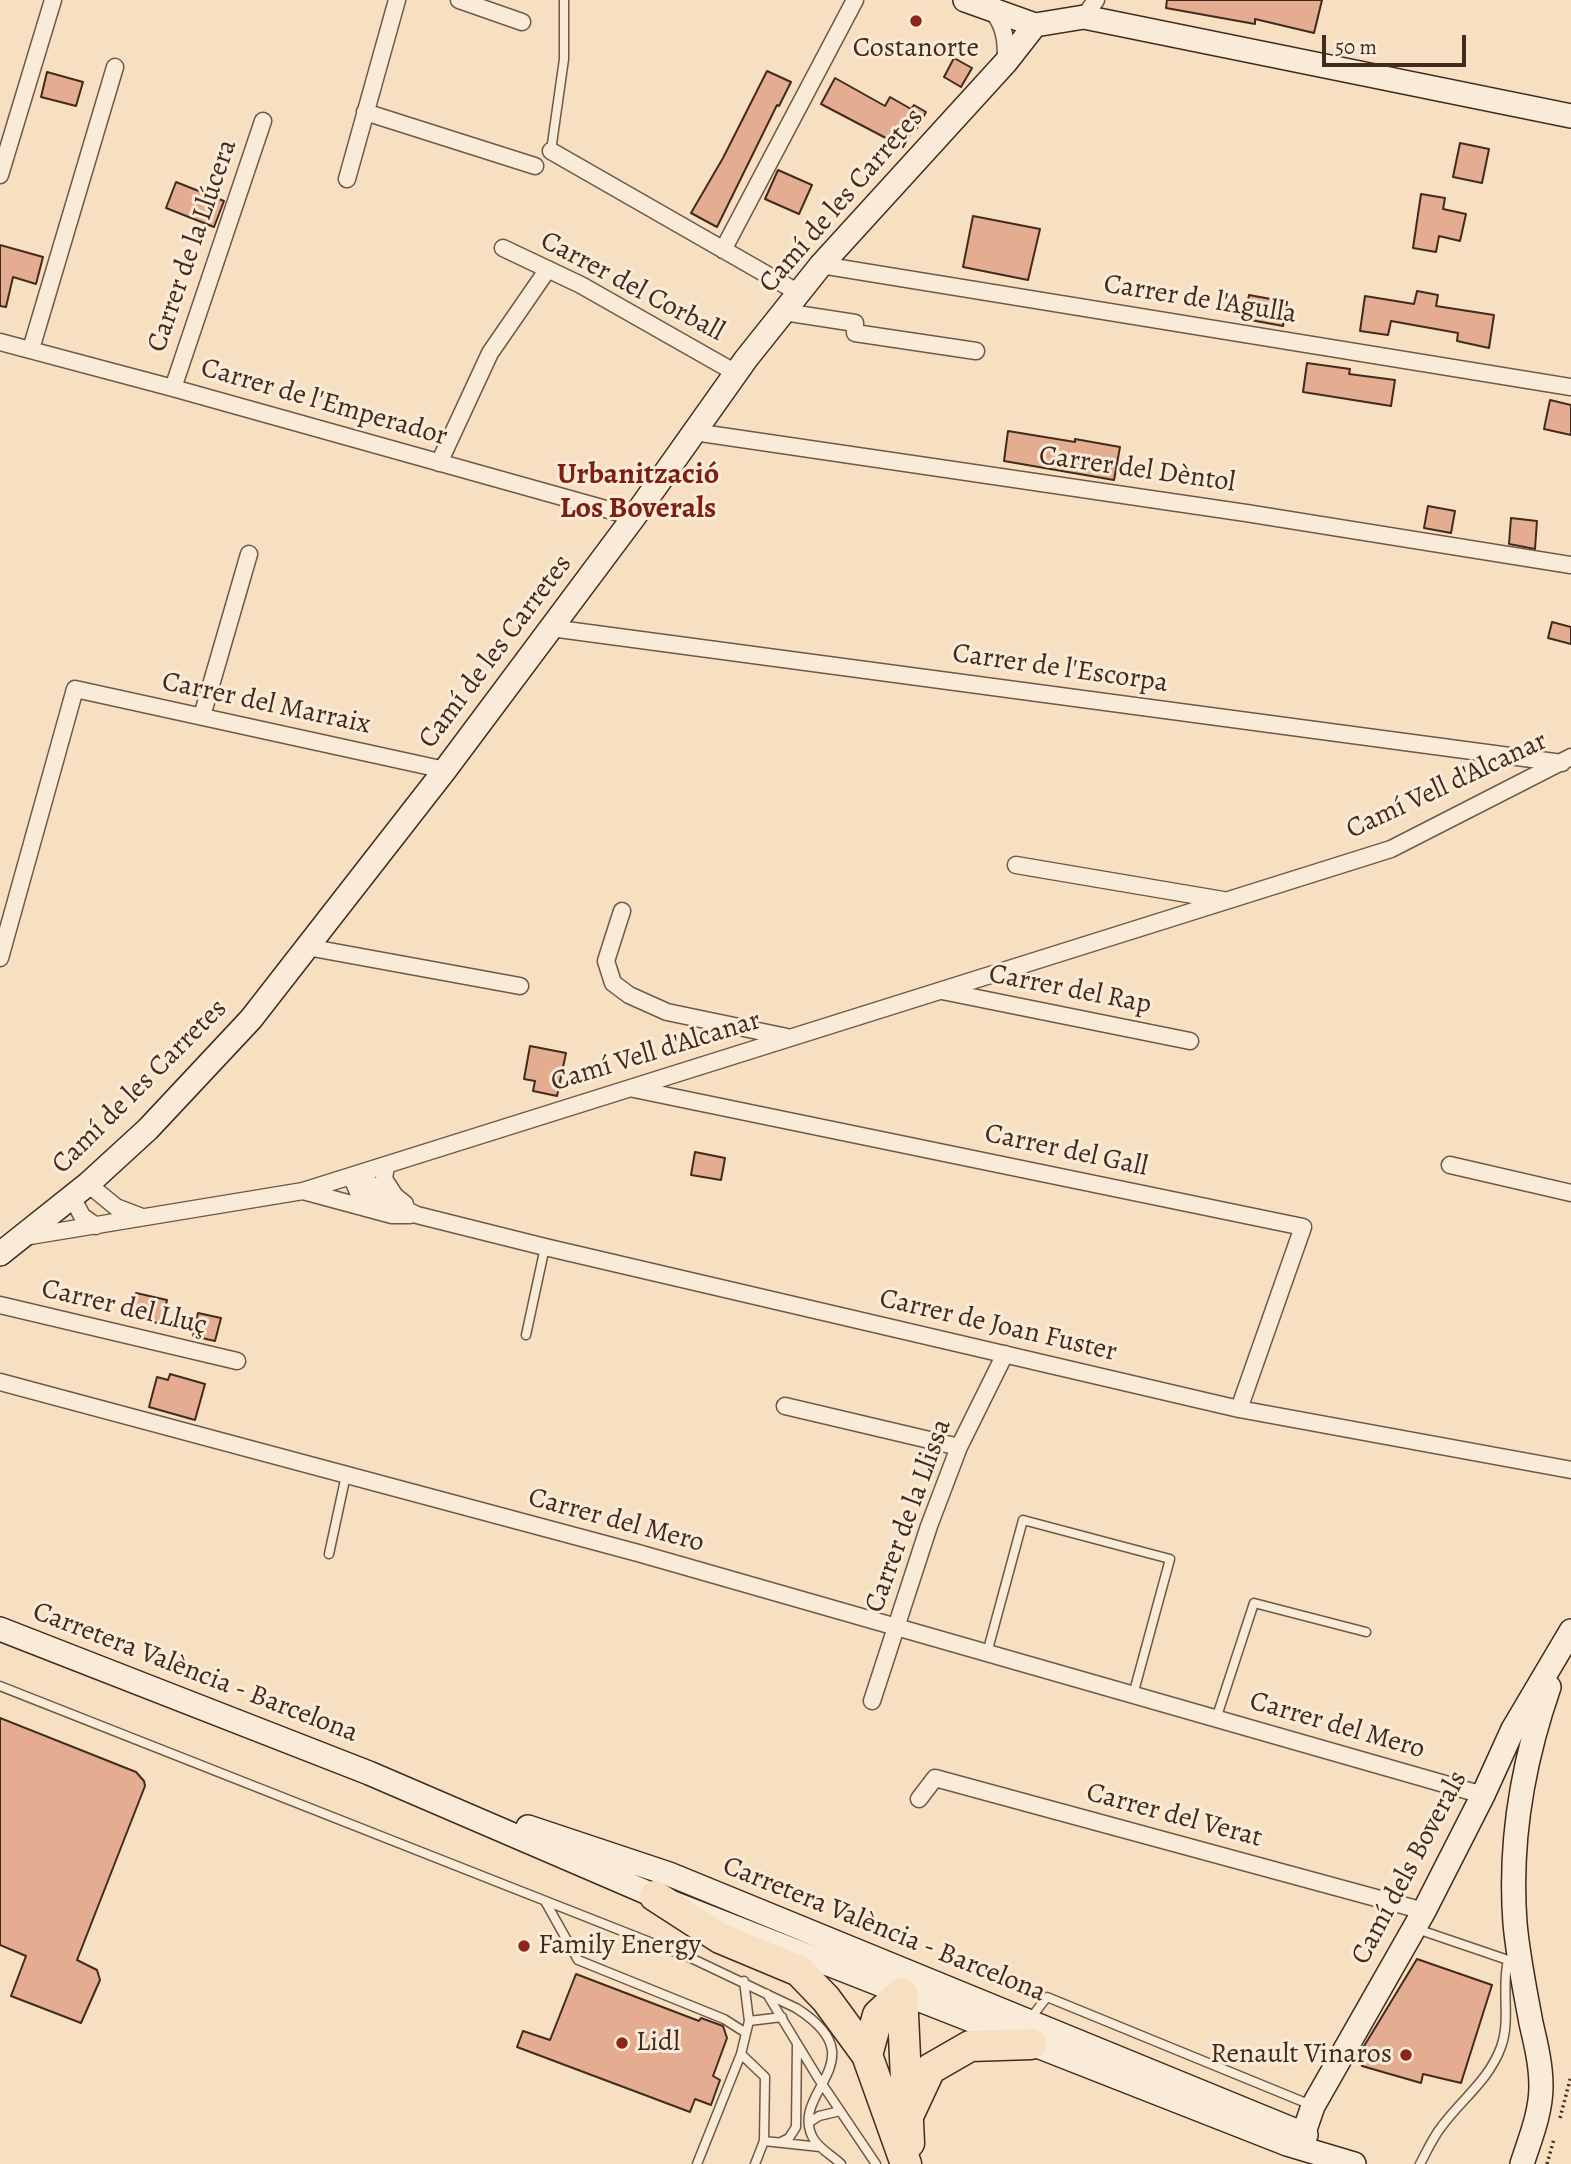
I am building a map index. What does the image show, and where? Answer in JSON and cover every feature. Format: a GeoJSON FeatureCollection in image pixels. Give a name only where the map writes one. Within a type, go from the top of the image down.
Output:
{"type":"FeatureCollection","features":[{"type":"Feature","properties":{"kind":"highway"},"geometry":{"type":"LineString","coordinates":[[662,1885],[720,1938],[799,1971],[826,1999],[867,2055],[908,2164]]}},
{"type":"Feature","properties":{"kind":"highway"},"geometry":{"type":"LineString","coordinates":[[867,2055],[878,2015],[902,1993]]}},
{"type":"Feature","properties":{"kind":"highway"},"geometry":{"type":"LineString","coordinates":[[902,1993],[908,2164]]}},
{"type":"Feature","properties":{"kind":"highway"},"geometry":{"type":"LineString","coordinates":[[907,2117],[930,2069],[971,2046],[1030,2032]]}},
{"type":"Feature","properties":{"kind":"street"},"geometry":{"type":"LineString","coordinates":[[0,175],[53,0]]}},
{"type":"Feature","properties":{"kind":"street"},"geometry":{"type":"LineString","coordinates":[[347,179],[397,0]]}},
{"type":"Feature","properties":{"kind":"street"},"geometry":{"type":"LineString","coordinates":[[459,0],[522,22]]}},
{"type":"Feature","properties":{"kind":"street"},"geometry":{"type":"LineString","coordinates":[[723,250],[855,0]]}},
{"type":"Feature","properties":{"kind":"street"},"geometry":{"type":"LineString","coordinates":[[965,0],[1035,25],[1090,9],[1571,116]]}},
{"type":"Feature","properties":{"kind":"street"},"geometry":{"type":"LineString","coordinates":[[993,12],[1001,22],[1005,34],[1006,62]]}},
{"type":"Feature","properties":{"kind":"street","name":"Camí de les Carretes"},"geometry":{"type":"LineString","coordinates":[[0,1254],[80,1191],[148,1129],[250,1019],[445,771],[634,517],[736,373],[821,265],[1006,62],[1035,25]]}},
{"type":"Feature","properties":{"kind":"street"},"geometry":{"type":"LineString","coordinates":[[31,349],[115,67]]}},
{"type":"Feature","properties":{"kind":"street"},"geometry":{"type":"LineString","coordinates":[[365,112],[535,166]]}},
{"type":"Feature","properties":{"kind":"street","name":"Carrer de la Llúcera"},"geometry":{"type":"LineString","coordinates":[[173,387],[263,121]]}},
{"type":"Feature","properties":{"kind":"street"},"geometry":{"type":"LineString","coordinates":[[551,151],[799,293]]}},
{"type":"Feature","properties":{"kind":"street","name":"Carrer del Corball"},"geometry":{"type":"LineString","coordinates":[[503,248],[581,285],[736,373]]}},
{"type":"Feature","properties":{"kind":"street","name":"Carrer de l'Agulla"},"geometry":{"type":"LineString","coordinates":[[821,265],[1571,387]]}},
{"type":"Feature","properties":{"kind":"street"},"geometry":{"type":"LineString","coordinates":[[439,463],[490,353],[548,269]]}},
{"type":"Feature","properties":{"kind":"street"},"geometry":{"type":"LineString","coordinates":[[784,312],[855,323],[855,334],[976,351]]}},
{"type":"Feature","properties":{"kind":"street","name":"Carrer de l'Emperador"},"geometry":{"type":"LineString","coordinates":[[0,342],[173,387],[634,517]]}},
{"type":"Feature","properties":{"kind":"street","name":"Carrer del Dèntol"},"geometry":{"type":"LineString","coordinates":[[694,432],[1232,510],[1571,565]]}},
{"type":"Feature","properties":{"kind":"street"},"geometry":{"type":"LineString","coordinates":[[202,716],[249,554]]}},
{"type":"Feature","properties":{"kind":"street","name":"Carrer de l'Escorpa"},"geometry":{"type":"LineString","coordinates":[[551,628],[1566,760]]}},
{"type":"Feature","properties":{"kind":"street","name":"Carrer del Marraix"},"geometry":{"type":"LineString","coordinates":[[0,958],[75,689],[445,771]]}},
{"type":"Feature","properties":{"kind":"street","name":"Camí Vell d'Alcanar"},"geometry":{"type":"LineString","coordinates":[[23,1237],[303,1191],[355,1175],[1391,849],[1566,760]]}},
{"type":"Feature","properties":{"kind":"street","name":"Camí Vell d'Alcanar"},"geometry":{"type":"LineString","coordinates":[[1016,865],[1226,901]]}},
{"type":"Feature","properties":{"kind":"street"},"geometry":{"type":"LineString","coordinates":[[622,911],[606,961],[613,983],[629,995],[667,1012],[789,1038]]}},
{"type":"Feature","properties":{"kind":"street"},"geometry":{"type":"LineString","coordinates":[[307,947],[520,986]]}},
{"type":"Feature","properties":{"kind":"street","name":"Carrer del Rap"},"geometry":{"type":"LineString","coordinates":[[939,991],[1190,1041]]}},
{"type":"Feature","properties":{"kind":"street","name":"Carrer del Gall"},"geometry":{"type":"LineString","coordinates":[[630,1088],[1303,1227],[1239,1409]]}},
{"type":"Feature","properties":{"kind":"street","name":"Carrer de Joan Fuster"},"geometry":{"type":"LineString","coordinates":[[386,1165],[384,1179],[395,1196],[417,1215]]}},
{"type":"Feature","properties":{"kind":"street"},"geometry":{"type":"LineString","coordinates":[[1450,1165],[1571,1193]]}},
{"type":"Feature","properties":{"kind":"street"},"geometry":{"type":"LineString","coordinates":[[105,1169],[109,1202]]}},
{"type":"Feature","properties":{"kind":"street"},"geometry":{"type":"LineString","coordinates":[[355,1175],[358,1192],[376,1210]]}},
{"type":"Feature","properties":{"kind":"street","name":"Carrer de Joan Fuster"},"geometry":{"type":"LineString","coordinates":[[355,1175],[384,1199],[417,1215]]}},
{"type":"Feature","properties":{"kind":"street"},"geometry":{"type":"LineString","coordinates":[[96,1226],[82,1216],[80,1191],[142,1217]]}},
{"type":"Feature","properties":{"kind":"street","name":"Carrer de Joan Fuster"},"geometry":{"type":"LineString","coordinates":[[303,1191],[392,1214],[417,1215],[1239,1409],[1571,1470]]}},
{"type":"Feature","properties":{"kind":"street","name":"Carrer del Lluç"},"geometry":{"type":"LineString","coordinates":[[0,1305],[237,1361]]}},
{"type":"Feature","properties":{"kind":"street","name":"Carrer de la Llissa"},"geometry":{"type":"LineString","coordinates":[[872,1701],[959,1447],[1006,1354]]}},
{"type":"Feature","properties":{"kind":"street","name":"Carrer del Mero"},"geometry":{"type":"LineString","coordinates":[[0,1382],[638,1553],[1483,1795]]}},
{"type":"Feature","properties":{"kind":"street"},"geometry":{"type":"LineString","coordinates":[[785,1406],[959,1447]]}},
{"type":"Feature","properties":{"kind":"street","name":"Carretera València - Barcelona"},"geometry":{"type":"LineString","coordinates":[[0,1629],[662,1885],[1367,2164]]}},
{"type":"Feature","properties":{"kind":"street"},"geometry":{"type":"LineString","coordinates":[[1539,2164],[1548,2124],[1549,2103],[1542,2056],[1513,1960],[1513,1885],[1517,1822],[1539,1717],[1569,1634]]}},
{"type":"Feature","properties":{"kind":"street","name":"Camí dels Boverals"},"geometry":{"type":"LineString","coordinates":[[1301,2140],[1314,2106],[1419,1919],[1483,1795],[1513,1728],[1569,1634]]}},
{"type":"Feature","properties":{"kind":"street","name":"Carrer del Verat"},"geometry":{"type":"LineString","coordinates":[[919,1799],[935,1778],[1419,1919]]}},
{"type":"Feature","properties":{"kind":"street","name":"Carretera València - Barcelona"},"geometry":{"type":"LineString","coordinates":[[662,1885],[902,1993],[1124,2060],[1354,2164]]}},
{"type":"Feature","properties":{"kind":"street"},"geometry":{"type":"LineString","coordinates":[[902,1993],[923,1989],[1024,2029],[1124,2060]]}},
{"type":"Feature","properties":{"kind":"street"},"geometry":{"type":"LineString","coordinates":[[1522,2164],[1536,2117],[1541,2087],[1531,2023]]}},
{"type":"Feature","properties":{"kind":"lane"},"geometry":{"type":"LineString","coordinates":[[551,151],[564,59],[564,0]]}},
{"type":"Feature","properties":{"kind":"lane"},"geometry":{"type":"LineString","coordinates":[[526,1335],[545,1247]]}},
{"type":"Feature","properties":{"kind":"lane"},"geometry":{"type":"LineString","coordinates":[[328,1554],[346,1475]]}},
{"type":"Feature","properties":{"kind":"lane"},"geometry":{"type":"LineString","coordinates":[[987,1653],[1023,1520],[1170,1559],[1133,1695]]}},
{"type":"Feature","properties":{"kind":"lane","name":"Carrer del Mero"},"geometry":{"type":"LineString","coordinates":[[1216,1719],[1254,1602],[1366,1632]]}},
{"type":"Feature","properties":{"kind":"lane"},"geometry":{"type":"LineString","coordinates":[[0,1686],[744,1981],[806,2014],[830,2042],[833,2060],[815,2097],[810,2122],[813,2138],[841,2164]]}},
{"type":"Feature","properties":{"kind":"lane"},"geometry":{"type":"LineString","coordinates":[[545,1901],[578,1960],[724,2019],[746,2033]]}},
{"type":"Feature","properties":{"kind":"lane"},"geometry":{"type":"LineString","coordinates":[[1419,1919],[1513,1960],[1504,1977],[1505,2025],[1495,2062],[1479,2085],[1443,2124],[1420,2164]]}},
{"type":"Feature","properties":{"kind":"lane"},"geometry":{"type":"LineString","coordinates":[[697,2164],[741,2054],[749,2021],[744,1981]]}},
{"type":"Feature","properties":{"kind":"lane"},"geometry":{"type":"LineString","coordinates":[[767,1994],[876,2164]]}},
{"type":"Feature","properties":{"kind":"lane"},"geometry":{"type":"LineString","coordinates":[[1030,2032],[1048,1997],[1314,2106]]}},
{"type":"Feature","properties":{"kind":"lane"},"geometry":{"type":"LineString","coordinates":[[749,2021],[782,2017]]}},
{"type":"Feature","properties":{"kind":"lane"},"geometry":{"type":"LineString","coordinates":[[781,2142],[789,2138],[796,2127],[797,2041]]}},
{"type":"Feature","properties":{"kind":"lane"},"geometry":{"type":"LineString","coordinates":[[741,2054],[765,2077],[764,2141],[755,2164]]}},
{"type":"Feature","properties":{"kind":"lane"},"geometry":{"type":"LineString","coordinates":[[810,2122],[819,2116],[840,2111]]}},
{"type":"Feature","properties":{"kind":"lane"},"geometry":{"type":"LineString","coordinates":[[764,2141],[820,2147]]}},
{"type":"Feature","properties":{"kind":"building"},"geometry":{"type":"Polygon","coordinates":[[[1167,0],[1322,0],[1314,33],[1255,19],[1255,24],[1166,8],[1167,0]]]}},
{"type":"Feature","properties":{"kind":"building"},"geometry":{"type":"Polygon","coordinates":[[[954,58],[972,68],[961,87],[944,77],[954,58]]]}},
{"type":"Feature","properties":{"kind":"building"},"geometry":{"type":"Polygon","coordinates":[[[767,71],[791,82],[717,227],[691,213],[723,158],[767,71]]]}},
{"type":"Feature","properties":{"kind":"building"},"geometry":{"type":"Polygon","coordinates":[[[47,72],[83,82],[76,106],[41,97],[47,72]]]}},
{"type":"Feature","properties":{"kind":"building"},"geometry":{"type":"Polygon","coordinates":[[[835,78],[885,106],[890,97],[911,109],[914,105],[926,112],[903,147],[821,104],[835,78]]]}},
{"type":"Feature","properties":{"kind":"building"},"geometry":{"type":"Polygon","coordinates":[[[1460,143],[1489,149],[1482,183],[1453,177],[1460,143]]]}},
{"type":"Feature","properties":{"kind":"building"},"geometry":{"type":"Polygon","coordinates":[[[778,170],[812,185],[799,214],[765,199],[778,170]]]}},
{"type":"Feature","properties":{"kind":"building"},"geometry":{"type":"Polygon","coordinates":[[[176,182],[224,201],[214,227],[166,208],[176,182]]]}},
{"type":"Feature","properties":{"kind":"building"},"geometry":{"type":"Polygon","coordinates":[[[1421,194],[1445,198],[1443,209],[1466,214],[1460,241],[1439,236],[1436,252],[1413,248],[1421,194]]]}},
{"type":"Feature","properties":{"kind":"building"},"geometry":{"type":"Polygon","coordinates":[[[973,216],[1040,229],[1028,280],[963,267],[973,216]]]}},
{"type":"Feature","properties":{"kind":"building"},"geometry":{"type":"Polygon","coordinates":[[[0,245],[43,257],[36,284],[13,277],[6,307],[0,306],[0,245]]]}},
{"type":"Feature","properties":{"kind":"building"},"geometry":{"type":"Polygon","coordinates":[[[1417,291],[1438,295],[1436,306],[1494,315],[1489,348],[1457,341],[1458,333],[1391,321],[1388,335],[1360,331],[1365,296],[1414,304],[1417,291]]]}},
{"type":"Feature","properties":{"kind":"building"},"geometry":{"type":"Polygon","coordinates":[[[1249,295],[1287,302],[1283,326],[1245,319],[1249,295]]]}},
{"type":"Feature","properties":{"kind":"building"},"geometry":{"type":"Polygon","coordinates":[[[1307,363],[1350,369],[1349,374],[1395,380],[1391,406],[1303,392],[1307,363]]]}},
{"type":"Feature","properties":{"kind":"building"},"geometry":{"type":"Polygon","coordinates":[[[1550,400],[1571,405],[1571,435],[1544,429],[1550,400]]]}},
{"type":"Feature","properties":{"kind":"building"},"geometry":{"type":"Polygon","coordinates":[[[1008,431],[1120,447],[1114,480],[1004,461],[1008,431]]]}},
{"type":"Feature","properties":{"kind":"building"},"geometry":{"type":"Polygon","coordinates":[[[1428,506],[1455,511],[1451,533],[1424,528],[1428,506]]]}},
{"type":"Feature","properties":{"kind":"building"},"geometry":{"type":"Polygon","coordinates":[[[1511,518],[1537,521],[1535,549],[1509,544],[1511,518]]]}},
{"type":"Feature","properties":{"kind":"building"},"geometry":{"type":"Polygon","coordinates":[[[1552,622],[1571,627],[1571,644],[1548,638],[1552,622]]]}},
{"type":"Feature","properties":{"kind":"building"},"geometry":{"type":"Polygon","coordinates":[[[530,1046],[566,1053],[557,1096],[533,1091],[535,1081],[524,1079],[530,1046]]]}},
{"type":"Feature","properties":{"kind":"building"},"geometry":{"type":"Polygon","coordinates":[[[695,1152],[725,1158],[721,1180],[691,1175],[695,1152]]]}},
{"type":"Feature","properties":{"kind":"building"},"geometry":{"type":"Polygon","coordinates":[[[136,1293],[167,1300],[161,1324],[130,1316],[136,1293]]]}},
{"type":"Feature","properties":{"kind":"building"},"geometry":{"type":"Polygon","coordinates":[[[198,1313],[221,1318],[215,1341],[193,1336],[198,1313]]]}},
{"type":"Feature","properties":{"kind":"building"},"geometry":{"type":"Polygon","coordinates":[[[170,1374],[205,1384],[195,1420],[149,1407],[157,1377],[168,1380],[170,1374]]]}},
{"type":"Feature","properties":{"kind":"building"},"geometry":{"type":"Polygon","coordinates":[[[0,1718],[136,1772],[144,1781],[145,1786],[77,1960],[97,1970],[100,1980],[81,2023],[11,1996],[26,1956],[0,1945],[0,1718]]]}},
{"type":"Feature","properties":{"kind":"building"},"geometry":{"type":"Polygon","coordinates":[[[1417,1959],[1492,1985],[1461,2083],[1423,2074],[1421,2083],[1362,2066],[1358,2056],[1417,1959]]]}},
{"type":"Feature","properties":{"kind":"building","name":"Lidl"},"geometry":{"type":"Polygon","coordinates":[[[576,1974],[699,2021],[701,2018],[723,2026],[727,2038],[713,2076],[720,2080],[711,2105],[695,2099],[690,2112],[517,2047],[523,2031],[550,2040],[576,1974]]]}},
{"type":"Feature","properties":{"kind":"place","name":"Costanorte"},"geometry":{"type":"Point","coordinates":[916,21]}},
{"type":"Feature","properties":{"kind":"place","name":"Family Energy"},"geometry":{"type":"Point","coordinates":[524,1946]}},
{"type":"Feature","properties":{"kind":"place","name":"Lidl"},"geometry":{"type":"Point","coordinates":[622,2043]}},
{"type":"Feature","properties":{"kind":"place","name":"Renault Vinaros"},"geometry":{"type":"Point","coordinates":[1406,2055]}},
{"type":"Feature","properties":{"kind":"district","name":"Urbanització Los Boverals"},"geometry":{"type":"Point","coordinates":[638,493]}}]}
